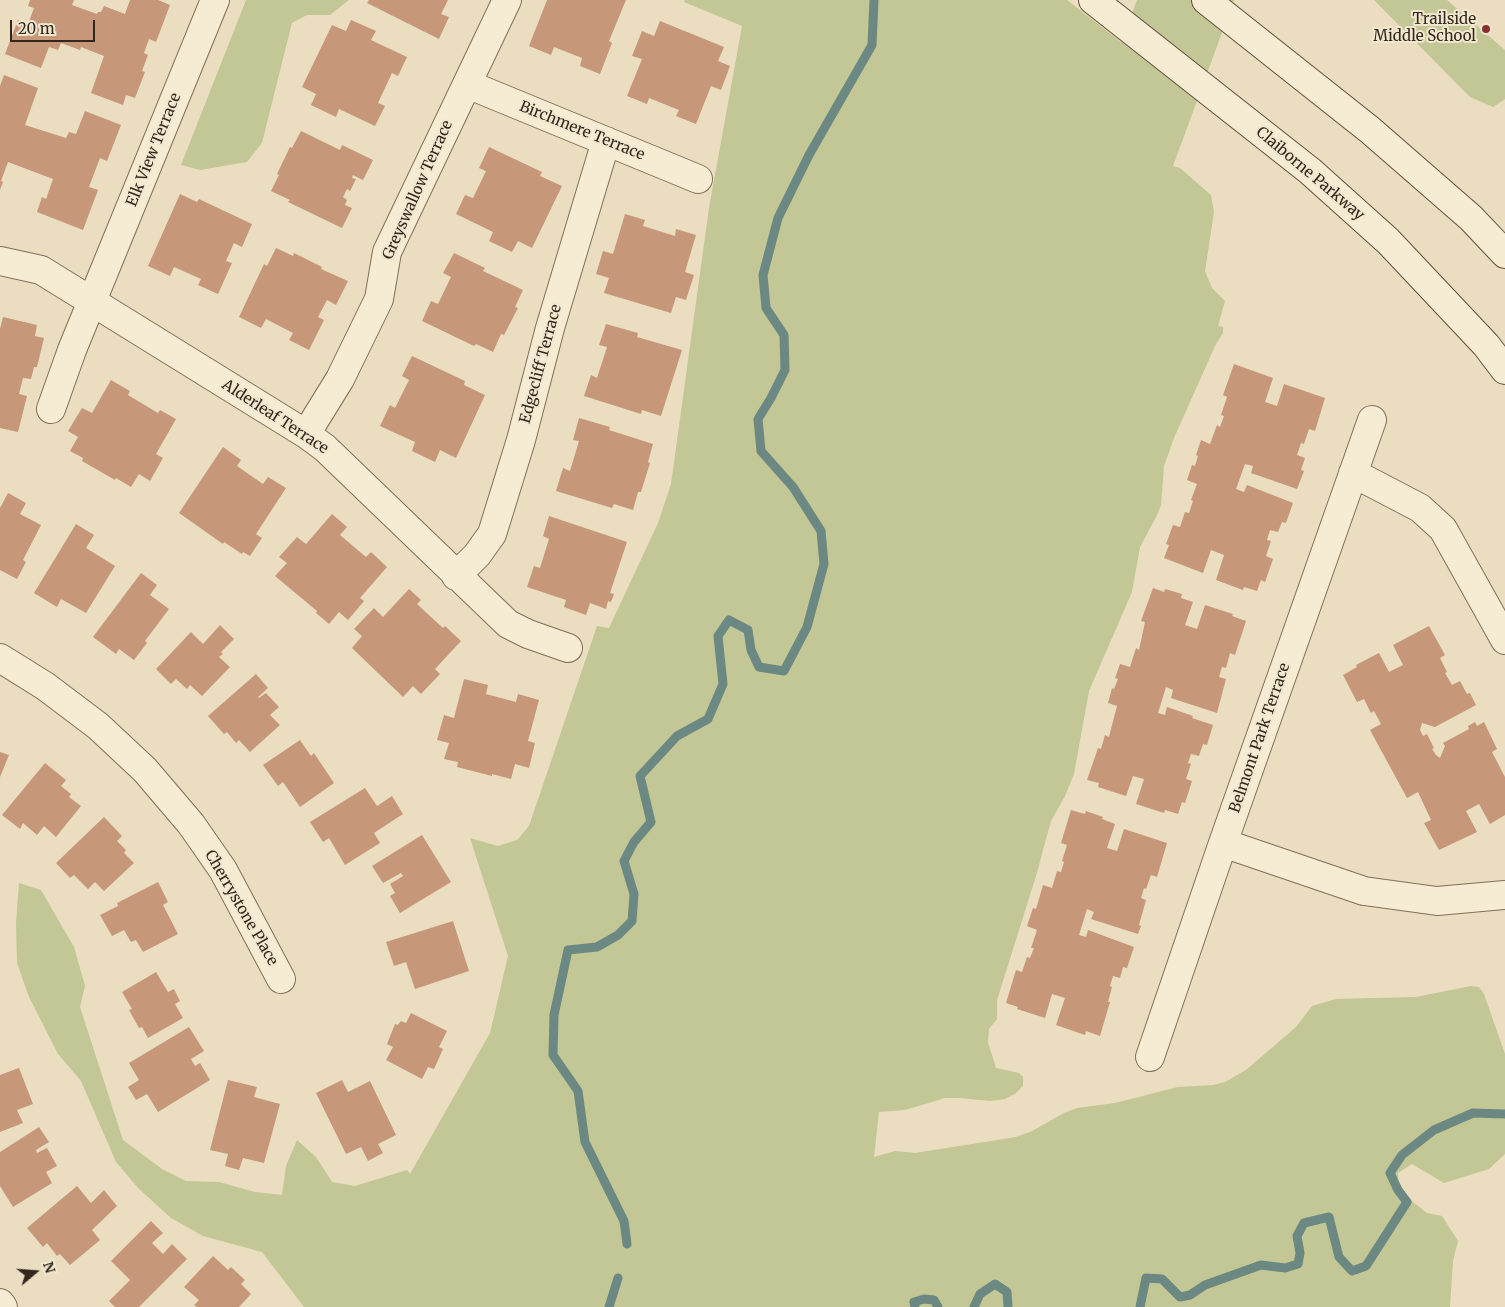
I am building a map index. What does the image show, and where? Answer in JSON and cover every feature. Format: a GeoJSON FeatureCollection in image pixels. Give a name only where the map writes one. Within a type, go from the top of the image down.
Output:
{"type":"FeatureCollection","features":[{"type":"Feature","properties":{"kind":"street","name":"Elk View Terrace"},"geometry":{"type":"LineString","coordinates":[[51,409],[72,350],[215,0]]}},
{"type":"Feature","properties":{"kind":"street","name":"Greyswallow Terrace"},"geometry":{"type":"LineString","coordinates":[[306,434],[340,379],[379,298],[387,252],[507,0]]}},
{"type":"Feature","properties":{"kind":"street","name":"Claiborne Parkway"},"geometry":{"type":"LineString","coordinates":[[1093,0],[1310,171],[1388,240],[1486,345],[1505,370]]}},
{"type":"Feature","properties":{"kind":"street"},"geometry":{"type":"LineString","coordinates":[[1206,0],[1370,130],[1471,218],[1505,254]]}},
{"type":"Feature","properties":{"kind":"street","name":"Birchmere Terrace"},"geometry":{"type":"LineString","coordinates":[[467,84],[698,179]]}},
{"type":"Feature","properties":{"kind":"street","name":"Edgecliff Terrace"},"geometry":{"type":"LineString","coordinates":[[456,576],[477,556],[492,534],[521,440],[550,328],[606,141]]}},
{"type":"Feature","properties":{"kind":"street","name":"Alderleaf Terrace"},"geometry":{"type":"LineString","coordinates":[[0,261],[41,270],[306,434],[325,448],[508,624],[528,634],[568,648]]}},
{"type":"Feature","properties":{"kind":"street","name":"Belmont Park Terrace"},"geometry":{"type":"LineString","coordinates":[[1150,1057],[1372,420]]}},
{"type":"Feature","properties":{"kind":"street"},"geometry":{"type":"LineString","coordinates":[[1353,473],[1420,508],[1443,529],[1505,640]]}},
{"type":"Feature","properties":{"kind":"street","name":"Cherrystone Place"},"geometry":{"type":"LineString","coordinates":[[0,658],[45,686],[98,726],[145,770],[191,824],[223,870],[281,979]]}},
{"type":"Feature","properties":{"kind":"street"},"geometry":{"type":"LineString","coordinates":[[1223,843],[1364,891],[1437,901],[1505,895]]}},
{"type":"Feature","properties":{"kind":"street"},"geometry":{"type":"LineString","coordinates":[[0,1304],[3,1307]]}},
{"type":"Feature","properties":{"kind":"green space"},"geometry":{"type":"Polygon","coordinates":[[[246,0],[349,0],[330,15],[307,15],[292,23],[262,143],[247,162],[200,170],[181,165],[246,0]]]}},
{"type":"Feature","properties":{"kind":"green space"},"geometry":{"type":"Polygon","coordinates":[[[685,0],[1067,0],[1121,42],[1137,0],[1234,0],[1173,166],[1180,168],[1211,195],[1214,212],[1205,271],[1212,288],[1225,301],[1218,326],[1223,327],[1223,333],[1215,346],[1174,438],[1164,466],[1161,505],[1140,547],[1132,592],[1089,691],[1074,774],[1065,796],[1051,821],[1036,876],[997,1000],[997,1019],[989,1029],[988,1042],[996,1068],[1019,1073],[1023,1077],[1023,1086],[1015,1094],[1005,1099],[990,1101],[945,1098],[905,1110],[879,1112],[874,1157],[895,1151],[915,1153],[1016,1137],[1077,1108],[1115,1103],[1178,1087],[1213,1085],[1225,1082],[1246,1070],[1296,1027],[1312,1006],[1336,999],[1416,997],[1471,986],[1479,987],[1484,994],[1505,1054],[1505,1154],[1489,1169],[1444,1183],[1412,1164],[1398,1173],[1399,1191],[1427,1213],[1442,1216],[1458,1241],[1453,1261],[1450,1307],[304,1307],[262,1252],[203,1236],[171,1218],[139,1189],[116,1162],[81,1081],[58,1054],[29,997],[17,963],[16,922],[19,883],[41,890],[74,947],[85,986],[80,1007],[123,1140],[162,1169],[186,1181],[219,1182],[255,1192],[282,1195],[286,1166],[297,1140],[316,1157],[332,1182],[355,1186],[407,1170],[410,1174],[490,1033],[508,956],[470,838],[498,846],[517,840],[529,826],[597,626],[609,628],[658,523],[671,484],[709,208],[742,26],[684,2],[685,0]]]}},
{"type":"Feature","properties":{"kind":"green space"},"geometry":{"type":"Polygon","coordinates":[[[1374,0],[1447,0],[1505,50],[1505,99],[1493,107],[1470,97],[1374,0]]]}},
{"type":"Feature","properties":{"kind":"building"},"geometry":{"type":"Polygon","coordinates":[[[30,0],[74,0],[72,5],[97,14],[101,12],[104,6],[125,14],[130,0],[158,0],[170,5],[156,42],[149,39],[144,53],[148,55],[142,71],[145,72],[135,98],[126,95],[123,105],[91,93],[104,56],[81,47],[80,50],[61,43],[58,50],[49,47],[41,68],[5,54],[18,20],[28,24],[34,8],[28,6],[30,0]]]}},
{"type":"Feature","properties":{"kind":"building"},"geometry":{"type":"Polygon","coordinates":[[[369,0],[448,0],[441,14],[449,17],[439,39],[367,3],[369,0]]]}},
{"type":"Feature","properties":{"kind":"building"},"geometry":{"type":"Polygon","coordinates":[[[547,0],[626,0],[609,41],[612,43],[600,74],[580,66],[582,58],[554,47],[551,55],[529,46],[547,0]]]}},
{"type":"Feature","properties":{"kind":"building"},"geometry":{"type":"Polygon","coordinates":[[[351,20],[376,31],[371,40],[407,57],[398,76],[392,73],[378,103],[385,106],[375,126],[339,109],[336,117],[311,105],[316,94],[302,87],[332,25],[346,31],[351,20]]]}},
{"type":"Feature","properties":{"kind":"building"},"geometry":{"type":"Polygon","coordinates":[[[660,21],[724,47],[718,61],[730,66],[721,90],[711,86],[696,124],[676,116],[679,110],[649,98],[647,104],[627,96],[642,59],[632,56],[642,31],[654,36],[660,21]]]}},
{"type":"Feature","properties":{"kind":"building"},"geometry":{"type":"Polygon","coordinates":[[[4,75],[38,88],[25,125],[66,138],[69,132],[76,134],[85,111],[121,125],[107,161],[100,158],[89,187],[98,190],[83,230],[37,212],[42,197],[46,199],[53,179],[8,162],[1,181],[3,182],[0,190],[0,86],[4,75]]]}},
{"type":"Feature","properties":{"kind":"building"},"geometry":{"type":"Polygon","coordinates":[[[301,131],[340,150],[342,145],[373,160],[363,180],[353,175],[352,178],[356,179],[350,191],[347,189],[343,197],[347,200],[345,205],[352,208],[342,228],[288,202],[290,200],[271,191],[290,147],[292,148],[301,131]]]}},
{"type":"Feature","properties":{"kind":"building"},"geometry":{"type":"Polygon","coordinates":[[[489,147],[542,172],[540,176],[562,186],[532,248],[518,241],[512,252],[489,241],[493,232],[456,214],[465,195],[473,198],[486,171],[479,168],[489,147]]]}},
{"type":"Feature","properties":{"kind":"building"},"geometry":{"type":"Polygon","coordinates":[[[180,194],[197,202],[199,199],[252,224],[242,247],[234,243],[226,261],[232,263],[218,294],[198,285],[201,279],[174,267],[170,276],[148,266],[180,194]]]}},
{"type":"Feature","properties":{"kind":"building"},"geometry":{"type":"Polygon","coordinates":[[[625,214],[645,220],[643,226],[675,236],[676,229],[696,235],[685,272],[694,275],[686,300],[676,297],[671,313],[604,293],[609,278],[596,274],[603,251],[613,254],[625,214]]]}},
{"type":"Feature","properties":{"kind":"building"},"geometry":{"type":"Polygon","coordinates":[[[276,248],[293,256],[294,253],[322,267],[321,269],[348,281],[336,305],[327,300],[318,317],[324,320],[309,350],[289,340],[293,333],[266,319],[261,328],[239,317],[264,264],[267,266],[276,248]]]}},
{"type":"Feature","properties":{"kind":"building"},"geometry":{"type":"Polygon","coordinates":[[[454,253],[485,268],[483,271],[523,290],[515,307],[518,308],[504,335],[501,334],[493,352],[476,344],[474,346],[422,321],[431,301],[438,304],[451,277],[443,273],[454,253]]]}},
{"type":"Feature","properties":{"kind":"building"},"geometry":{"type":"Polygon","coordinates":[[[3,317],[37,325],[35,336],[44,338],[37,367],[34,367],[31,379],[23,378],[19,394],[27,396],[18,432],[0,428],[0,329],[3,317]]]}},
{"type":"Feature","properties":{"kind":"building"},"geometry":{"type":"Polygon","coordinates":[[[606,324],[638,333],[637,337],[682,350],[661,416],[642,410],[641,414],[584,396],[591,375],[597,378],[607,347],[599,345],[606,324]]]}},
{"type":"Feature","properties":{"kind":"building"},"geometry":{"type":"Polygon","coordinates":[[[412,356],[465,381],[464,385],[485,395],[456,458],[440,450],[435,462],[412,451],[415,442],[380,426],[390,405],[395,408],[409,380],[402,376],[412,356]]]}},
{"type":"Feature","properties":{"kind":"building"},"geometry":{"type":"Polygon","coordinates":[[[1234,364],[1273,378],[1265,402],[1277,406],[1284,384],[1325,398],[1315,431],[1309,429],[1304,444],[1301,443],[1297,455],[1305,458],[1301,470],[1304,471],[1297,489],[1251,473],[1253,466],[1245,464],[1236,489],[1244,492],[1247,485],[1293,503],[1286,523],[1282,522],[1278,532],[1270,530],[1267,540],[1271,541],[1266,556],[1273,559],[1265,582],[1261,580],[1257,591],[1244,587],[1243,590],[1216,580],[1224,555],[1211,550],[1203,573],[1164,558],[1169,545],[1166,544],[1173,525],[1180,527],[1185,512],[1189,513],[1193,501],[1191,500],[1197,484],[1187,480],[1192,465],[1195,466],[1201,440],[1210,444],[1217,425],[1220,427],[1224,416],[1221,415],[1227,397],[1223,395],[1234,364]]]}},
{"type":"Feature","properties":{"kind":"building"},"geometry":{"type":"Polygon","coordinates":[[[111,380],[130,391],[128,395],[158,413],[160,410],[176,419],[156,454],[163,458],[150,481],[139,474],[131,487],[82,461],[83,458],[70,451],[78,437],[68,431],[82,408],[92,413],[111,380]]]}},
{"type":"Feature","properties":{"kind":"building"},"geometry":{"type":"Polygon","coordinates":[[[579,418],[610,427],[609,430],[653,444],[648,462],[650,463],[633,510],[614,504],[612,508],[556,491],[563,468],[570,471],[579,441],[573,440],[579,418]]]}},
{"type":"Feature","properties":{"kind":"building"},"geometry":{"type":"Polygon","coordinates":[[[223,447],[241,460],[237,466],[263,484],[268,477],[286,488],[256,534],[262,538],[250,556],[243,552],[242,554],[224,542],[223,544],[179,513],[223,447]]]}},
{"type":"Feature","properties":{"kind":"building"},"geometry":{"type":"Polygon","coordinates":[[[8,493],[26,503],[20,514],[41,525],[23,560],[26,562],[17,579],[0,570],[0,508],[8,493]]]}},
{"type":"Feature","properties":{"kind":"building"},"geometry":{"type":"Polygon","coordinates":[[[332,514],[347,527],[340,535],[366,557],[371,552],[387,567],[360,598],[364,601],[348,620],[339,612],[329,624],[316,613],[317,611],[275,576],[287,563],[279,557],[297,537],[306,544],[332,514]]]}},
{"type":"Feature","properties":{"kind":"building"},"geometry":{"type":"Polygon","coordinates":[[[549,516],[627,542],[610,593],[614,594],[611,602],[608,601],[606,609],[590,603],[586,615],[564,607],[566,600],[527,587],[534,566],[540,568],[549,539],[543,536],[549,516]]]}},
{"type":"Feature","properties":{"kind":"building"},"geometry":{"type":"Polygon","coordinates":[[[76,524],[94,535],[86,548],[115,566],[86,613],[61,599],[57,607],[34,593],[76,524]]]}},
{"type":"Feature","properties":{"kind":"building"},"geometry":{"type":"Polygon","coordinates":[[[141,573],[157,585],[150,595],[169,609],[145,641],[147,643],[134,660],[119,649],[116,654],[93,637],[141,573]]]}},
{"type":"Feature","properties":{"kind":"building"},"geometry":{"type":"Polygon","coordinates":[[[1153,588],[1164,592],[1165,589],[1182,594],[1181,598],[1193,602],[1185,625],[1197,629],[1205,605],[1233,614],[1232,616],[1246,621],[1235,655],[1230,653],[1226,668],[1222,667],[1219,677],[1226,679],[1217,713],[1171,698],[1173,690],[1166,687],[1158,713],[1165,715],[1167,707],[1213,725],[1207,745],[1203,744],[1199,756],[1191,754],[1188,763],[1191,764],[1186,779],[1192,781],[1185,803],[1182,802],[1178,814],[1165,810],[1164,813],[1136,804],[1144,779],[1133,776],[1126,796],[1098,787],[1099,783],[1087,780],[1098,748],[1101,749],[1105,735],[1109,737],[1117,706],[1108,703],[1112,688],[1114,689],[1118,679],[1115,678],[1120,664],[1130,667],[1136,648],[1139,650],[1145,622],[1141,621],[1153,588]]]}},
{"type":"Feature","properties":{"kind":"building"},"geometry":{"type":"Polygon","coordinates":[[[409,589],[421,600],[417,604],[443,628],[445,626],[461,641],[435,669],[440,674],[421,694],[413,686],[403,697],[352,648],[362,636],[354,629],[374,608],[383,617],[409,589]]]}},
{"type":"Feature","properties":{"kind":"building"},"geometry":{"type":"Polygon","coordinates":[[[220,625],[234,639],[221,652],[223,654],[219,657],[230,667],[202,696],[190,685],[187,689],[176,679],[171,684],[156,669],[191,632],[203,644],[220,625]]]}},
{"type":"Feature","properties":{"kind":"building"},"geometry":{"type":"Polygon","coordinates":[[[1429,626],[1445,655],[1440,658],[1447,672],[1445,673],[1452,685],[1460,681],[1467,694],[1470,693],[1476,705],[1435,727],[1422,723],[1420,730],[1423,736],[1427,734],[1434,748],[1432,749],[1440,758],[1445,746],[1443,743],[1469,729],[1468,726],[1475,722],[1477,726],[1484,722],[1497,749],[1492,752],[1505,777],[1505,815],[1490,824],[1479,804],[1466,811],[1477,832],[1439,850],[1424,823],[1431,820],[1418,792],[1407,798],[1370,730],[1381,724],[1374,711],[1371,713],[1364,699],[1357,702],[1343,675],[1357,667],[1356,665],[1379,653],[1389,672],[1403,665],[1393,645],[1429,626]]]}},
{"type":"Feature","properties":{"kind":"building"},"geometry":{"type":"Polygon","coordinates":[[[256,674],[268,688],[258,697],[266,693],[279,707],[270,715],[280,725],[250,752],[239,740],[236,743],[227,732],[224,734],[208,716],[256,674]]]}},
{"type":"Feature","properties":{"kind":"building"},"geometry":{"type":"Polygon","coordinates":[[[464,679],[488,685],[486,694],[516,702],[518,694],[539,700],[528,741],[535,743],[529,768],[515,764],[511,779],[457,767],[458,762],[444,759],[449,743],[437,740],[444,715],[454,718],[464,679]]]}},
{"type":"Feature","properties":{"kind":"building"},"geometry":{"type":"Polygon","coordinates":[[[300,740],[311,756],[314,753],[334,783],[300,807],[283,782],[278,786],[263,765],[300,740]]]}},
{"type":"Feature","properties":{"kind":"building"},"geometry":{"type":"Polygon","coordinates":[[[0,752],[9,755],[0,777],[0,752]]]}},
{"type":"Feature","properties":{"kind":"building"},"geometry":{"type":"Polygon","coordinates":[[[45,763],[66,780],[61,786],[71,794],[69,797],[81,806],[56,837],[44,826],[37,835],[23,823],[20,829],[2,815],[45,763]]]}},
{"type":"Feature","properties":{"kind":"building"},"geometry":{"type":"Polygon","coordinates":[[[365,788],[377,806],[392,796],[403,814],[374,833],[380,843],[345,865],[329,838],[323,842],[310,822],[365,788]]]}},
{"type":"Feature","properties":{"kind":"building"},"geometry":{"type":"Polygon","coordinates":[[[1071,810],[1085,814],[1086,811],[1115,824],[1107,848],[1117,851],[1124,829],[1167,843],[1157,877],[1151,875],[1146,889],[1144,888],[1141,898],[1146,900],[1138,934],[1091,919],[1094,912],[1087,909],[1079,935],[1086,937],[1088,930],[1134,947],[1127,968],[1123,967],[1120,978],[1113,976],[1108,1002],[1110,1002],[1100,1036],[1086,1031],[1085,1035],[1056,1025],[1065,998],[1052,994],[1045,1018],[1017,1009],[1018,1007],[1006,1003],[1016,970],[1022,972],[1027,957],[1030,958],[1034,948],[1031,948],[1037,930],[1027,926],[1033,908],[1036,909],[1043,885],[1052,888],[1057,871],[1061,872],[1067,845],[1061,843],[1071,810]]]}},
{"type":"Feature","properties":{"kind":"building"},"geometry":{"type":"Polygon","coordinates":[[[104,817],[122,836],[117,841],[126,850],[124,853],[134,863],[104,891],[95,882],[88,889],[74,875],[70,878],[56,863],[104,817]]]}},
{"type":"Feature","properties":{"kind":"building"},"geometry":{"type":"Polygon","coordinates":[[[422,835],[451,882],[400,913],[390,896],[395,893],[390,884],[403,876],[401,873],[383,883],[372,866],[422,835]]]}},
{"type":"Feature","properties":{"kind":"building"},"geometry":{"type":"Polygon","coordinates":[[[158,882],[168,902],[163,905],[178,934],[143,952],[136,940],[131,942],[124,930],[112,936],[100,915],[118,906],[117,903],[158,882]]]}},
{"type":"Feature","properties":{"kind":"building"},"geometry":{"type":"Polygon","coordinates":[[[453,921],[469,971],[415,989],[406,962],[394,966],[386,942],[453,921]]]}},
{"type":"Feature","properties":{"kind":"building"},"geometry":{"type":"Polygon","coordinates":[[[156,972],[168,992],[174,989],[180,1001],[175,1004],[183,1018],[148,1038],[142,1027],[139,1028],[129,1010],[132,1009],[122,992],[156,972]]]}},
{"type":"Feature","properties":{"kind":"building"},"geometry":{"type":"Polygon","coordinates":[[[411,1013],[447,1031],[439,1047],[443,1049],[434,1069],[428,1067],[422,1079],[386,1060],[393,1047],[387,1044],[395,1024],[398,1025],[401,1021],[406,1023],[411,1013]]]}},
{"type":"Feature","properties":{"kind":"building"},"geometry":{"type":"Polygon","coordinates":[[[189,1027],[204,1051],[191,1059],[195,1066],[200,1063],[210,1080],[158,1112],[147,1094],[136,1100],[128,1087],[139,1080],[129,1063],[189,1027]]]}},
{"type":"Feature","properties":{"kind":"building"},"geometry":{"type":"Polygon","coordinates":[[[19,1068],[33,1104],[17,1110],[23,1123],[0,1132],[0,1075],[19,1068]]]}},
{"type":"Feature","properties":{"kind":"building"},"geometry":{"type":"Polygon","coordinates":[[[228,1080],[257,1087],[254,1097],[280,1104],[264,1163],[243,1158],[239,1170],[225,1166],[228,1154],[210,1150],[228,1080]]]}},
{"type":"Feature","properties":{"kind":"building"},"geometry":{"type":"Polygon","coordinates":[[[342,1080],[348,1092],[370,1081],[396,1135],[378,1144],[383,1153],[368,1161],[361,1147],[346,1154],[316,1093],[342,1080]]]}},
{"type":"Feature","properties":{"kind":"building"},"geometry":{"type":"Polygon","coordinates":[[[39,1127],[49,1142],[36,1150],[37,1153],[47,1148],[57,1166],[46,1172],[52,1183],[13,1207],[0,1186],[0,1152],[39,1127]]]}},
{"type":"Feature","properties":{"kind":"building"},"geometry":{"type":"Polygon","coordinates":[[[77,1186],[91,1203],[104,1190],[117,1206],[92,1230],[100,1240],[70,1265],[60,1254],[57,1256],[47,1243],[43,1247],[27,1228],[77,1186]]]}},
{"type":"Feature","properties":{"kind":"building"},"geometry":{"type":"Polygon","coordinates":[[[151,1221],[163,1233],[152,1243],[163,1254],[172,1244],[187,1259],[139,1307],[115,1307],[109,1301],[130,1280],[111,1261],[151,1221]]]}},
{"type":"Feature","properties":{"kind":"building"},"geometry":{"type":"Polygon","coordinates":[[[213,1256],[228,1270],[231,1267],[245,1280],[241,1284],[251,1294],[239,1307],[197,1307],[194,1305],[199,1300],[184,1287],[213,1256]]]}},
{"type":"Feature","properties":{"kind":"waterway"},"geometry":{"type":"LineString","coordinates":[[627,1244],[624,1221],[585,1142],[578,1091],[553,1055],[554,1015],[568,950],[597,947],[618,935],[632,921],[634,894],[624,861],[634,842],[651,822],[640,776],[677,736],[708,719],[723,684],[718,636],[729,620],[748,630],[751,650],[759,667],[784,671],[807,627],[824,564],[821,531],[793,487],[761,451],[758,419],[785,370],[784,335],[766,308],[763,275],[778,218],[809,155],[872,45],[874,0]]}},
{"type":"Feature","properties":{"kind":"waterway"},"geometry":{"type":"LineString","coordinates":[[1140,1307],[1146,1278],[1162,1279],[1180,1297],[1190,1295],[1205,1285],[1261,1265],[1285,1268],[1298,1264],[1300,1253],[1297,1236],[1304,1223],[1329,1217],[1339,1257],[1352,1271],[1366,1266],[1407,1202],[1398,1190],[1390,1173],[1402,1155],[1434,1130],[1473,1113],[1505,1114]]}},
{"type":"Feature","properties":{"kind":"waterway"},"geometry":{"type":"LineString","coordinates":[[609,1307],[618,1278]]}},
{"type":"Feature","properties":{"kind":"waterway"},"geometry":{"type":"LineString","coordinates":[[974,1307],[980,1294],[995,1284],[1007,1292],[1008,1307]]}},
{"type":"Feature","properties":{"kind":"waterway"},"geometry":{"type":"LineString","coordinates":[[915,1307],[914,1302],[924,1299],[934,1300],[938,1307]]}},
{"type":"Feature","properties":{"kind":"place","name":"Trailside Middle School"},"geometry":{"type":"Point","coordinates":[1486,29]}}]}
